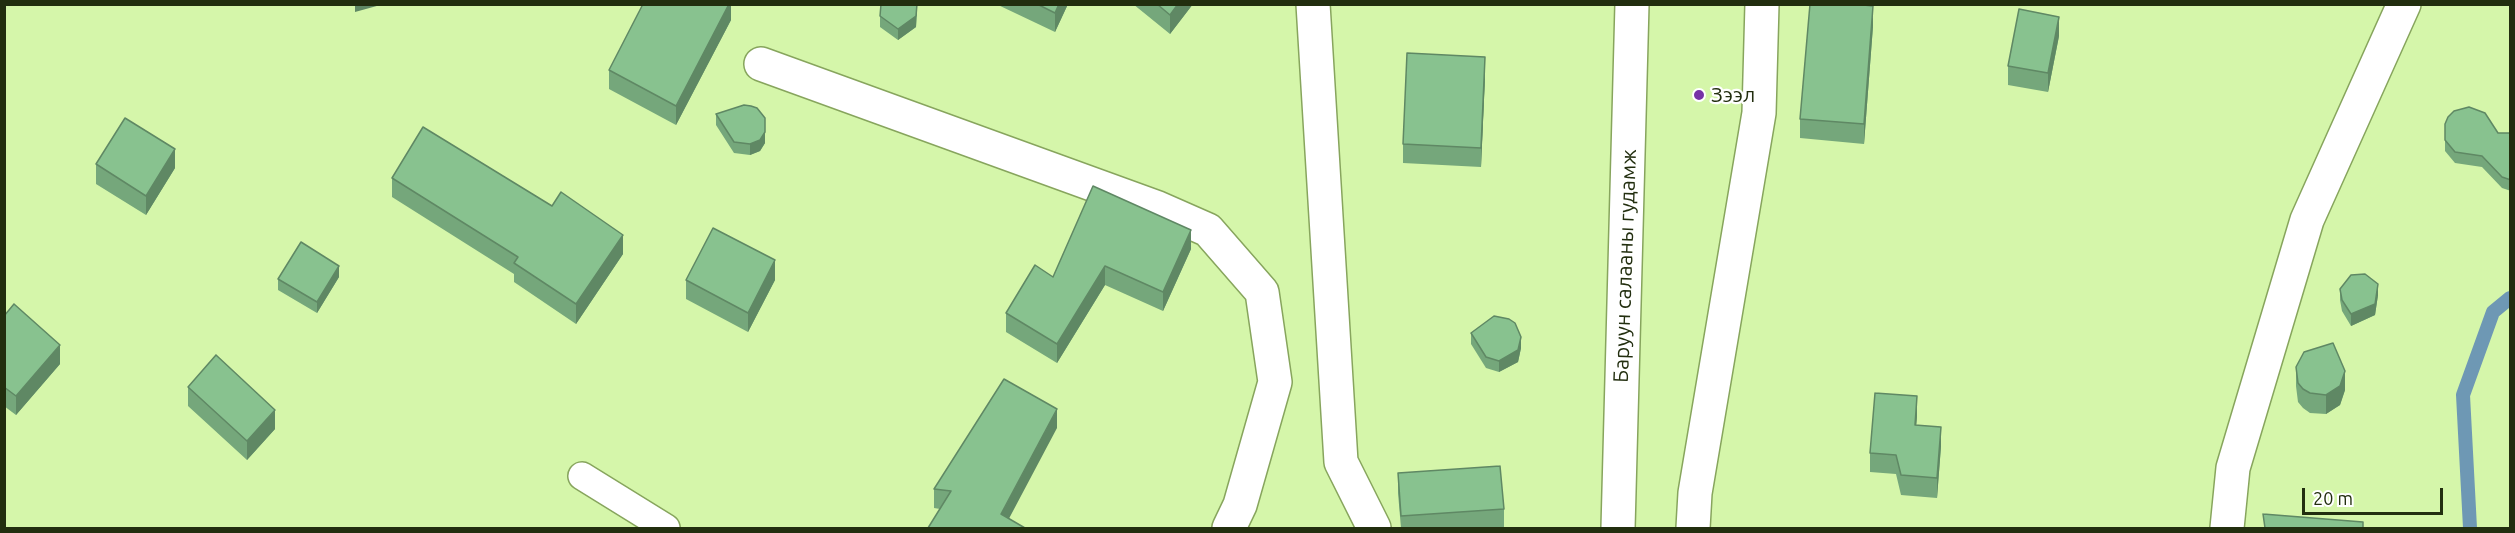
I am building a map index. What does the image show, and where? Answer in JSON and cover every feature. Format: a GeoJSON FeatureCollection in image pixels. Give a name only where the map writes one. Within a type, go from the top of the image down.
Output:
{"type":"FeatureCollection","features":[{"type":"Feature","properties":{"kind":"street","name":"Баруун салааны гудамж"},"geometry":{"type":"LineString","coordinates":[[1618,528],[1632,4]]}},
{"type":"Feature","properties":{"kind":"street"},"geometry":{"type":"LineString","coordinates":[[1693,528],[1695,493],[1759,113],[1762,4]]}},
{"type":"Feature","properties":{"kind":"street"},"geometry":{"type":"LineString","coordinates":[[2227,528],[2233,468],[2307,220],[2404,4]]}},
{"type":"Feature","properties":{"kind":"street"},"geometry":{"type":"LineString","coordinates":[[1307,12],[1341,462],[1374,528]]}},
{"type":"Feature","properties":{"kind":"street"},"geometry":{"type":"LineString","coordinates":[[761,64],[1158,208],[1208,230],[1262,292],[1275,382],[1240,505],[1229,528]]}},
{"type":"Feature","properties":{"kind":"lane"},"geometry":{"type":"LineString","coordinates":[[582,476],[666,528]]}},
{"type":"Feature","properties":{"kind":"building"},"geometry":{"type":"Polygon","coordinates":[[[643,4],[729,4],[676,106],[609,70],[643,4]]]}},
{"type":"Feature","properties":{"kind":"building"},"geometry":{"type":"Polygon","coordinates":[[[881,4],[917,4],[916,16],[898,29],[880,16],[881,4]]]}},
{"type":"Feature","properties":{"kind":"building"},"geometry":{"type":"Polygon","coordinates":[[[1037,4],[1059,4],[1055,13],[1037,4]]]}},
{"type":"Feature","properties":{"kind":"building"},"geometry":{"type":"Polygon","coordinates":[[[1157,4],[1178,4],[1170,15],[1157,4]]]}},
{"type":"Feature","properties":{"kind":"building"},"geometry":{"type":"Polygon","coordinates":[[[1810,4],[1873,6],[1864,124],[1800,119],[1810,4]]]}},
{"type":"Feature","properties":{"kind":"building"},"geometry":{"type":"Polygon","coordinates":[[[2019,9],[2059,17],[2048,73],[2008,66],[2019,9]]]}},
{"type":"Feature","properties":{"kind":"building"},"geometry":{"type":"Polygon","coordinates":[[[1407,53],[1485,57],[1481,148],[1403,144],[1407,53]]]}},
{"type":"Feature","properties":{"kind":"building"},"geometry":{"type":"Polygon","coordinates":[[[744,105],[757,108],[765,118],[765,132],[760,140],[750,144],[734,142],[716,114],[744,105]]]}},
{"type":"Feature","properties":{"kind":"building"},"geometry":{"type":"Polygon","coordinates":[[[2469,107],[2485,113],[2498,133],[2511,133],[2511,180],[2502,177],[2482,156],[2455,152],[2445,140],[2445,124],[2448,117],[2454,111],[2469,107]]]}},
{"type":"Feature","properties":{"kind":"building"},"geometry":{"type":"Polygon","coordinates":[[[125,118],[175,149],[146,196],[96,164],[125,118]]]}},
{"type":"Feature","properties":{"kind":"building"},"geometry":{"type":"Polygon","coordinates":[[[423,127],[552,206],[561,192],[623,235],[576,304],[514,263],[518,257],[392,178],[423,127]]]}},
{"type":"Feature","properties":{"kind":"building"},"geometry":{"type":"Polygon","coordinates":[[[1093,186],[1191,230],[1163,292],[1105,266],[1057,344],[1006,313],[1035,265],[1053,277],[1093,186]]]}},
{"type":"Feature","properties":{"kind":"building"},"geometry":{"type":"Polygon","coordinates":[[[713,228],[775,260],[748,313],[686,280],[713,228]]]}},
{"type":"Feature","properties":{"kind":"building"},"geometry":{"type":"Polygon","coordinates":[[[301,242],[339,266],[317,302],[278,279],[301,242]]]}},
{"type":"Feature","properties":{"kind":"building"},"geometry":{"type":"Polygon","coordinates":[[[2365,274],[2378,284],[2375,304],[2351,314],[2342,300],[2340,289],[2351,275],[2365,274]]]}},
{"type":"Feature","properties":{"kind":"building"},"geometry":{"type":"Polygon","coordinates":[[[14,304],[60,345],[16,396],[4,387],[4,316],[14,304]]]}},
{"type":"Feature","properties":{"kind":"building"},"geometry":{"type":"Polygon","coordinates":[[[1494,316],[1509,319],[1515,323],[1521,337],[1518,350],[1499,361],[1486,357],[1471,333],[1494,316]]]}},
{"type":"Feature","properties":{"kind":"building"},"geometry":{"type":"Polygon","coordinates":[[[2333,343],[2345,371],[2340,386],[2326,395],[2310,393],[2298,383],[2296,367],[2304,352],[2333,343]]]}},
{"type":"Feature","properties":{"kind":"building"},"geometry":{"type":"Polygon","coordinates":[[[216,355],[275,410],[247,441],[188,387],[216,355]]]}},
{"type":"Feature","properties":{"kind":"building"},"geometry":{"type":"Polygon","coordinates":[[[1004,379],[1057,409],[1001,514],[1025,528],[928,528],[951,491],[934,489],[1004,379]]]}},
{"type":"Feature","properties":{"kind":"building"},"geometry":{"type":"Polygon","coordinates":[[[1875,393],[1917,396],[1915,425],[1941,427],[1937,478],[1901,475],[1896,455],[1870,453],[1875,393]]]}},
{"type":"Feature","properties":{"kind":"building"},"geometry":{"type":"Polygon","coordinates":[[[1500,466],[1504,509],[1401,516],[1398,473],[1500,466]]]}},
{"type":"Feature","properties":{"kind":"building"},"geometry":{"type":"Polygon","coordinates":[[[2263,514],[2363,522],[2363,528],[2265,528],[2263,514]]]}},
{"type":"Feature","properties":{"kind":"waterway"},"geometry":{"type":"LineString","coordinates":[[2470,528],[2463,395],[2493,312],[2510,298]]}},
{"type":"Feature","properties":{"kind":"place","name":"Зээл"},"geometry":{"type":"Point","coordinates":[1699,95]}}]}
